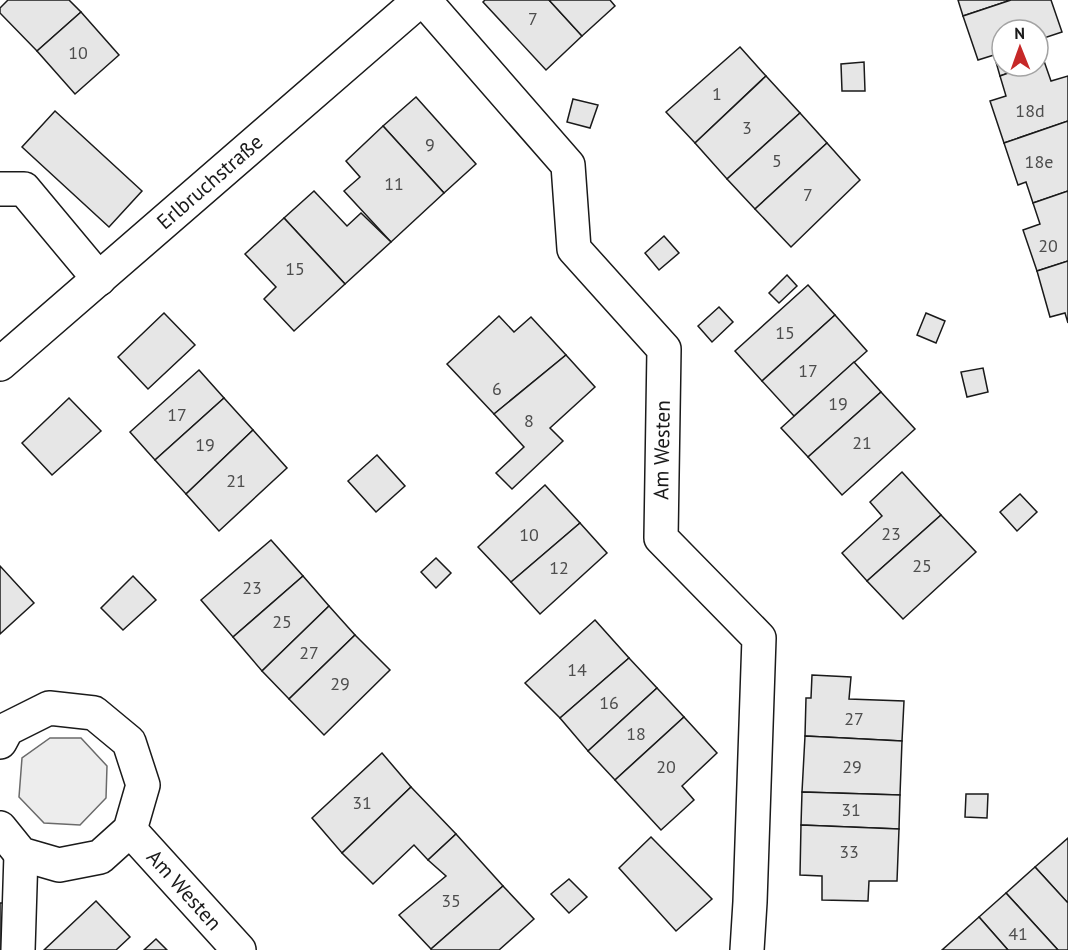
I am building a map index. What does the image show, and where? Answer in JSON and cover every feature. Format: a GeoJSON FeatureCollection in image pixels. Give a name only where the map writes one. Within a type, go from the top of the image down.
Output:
{"type":"FeatureCollection","features":[{"type":"Feature","properties":{"kind":"street","name":"Erlbruchstraße"},"geometry":{"type":"LineString","coordinates":[[0,364],[422,0]]}},
{"type":"Feature","properties":{"kind":"street","name":"Am Westen"},"geometry":{"type":"LineString","coordinates":[[422,0],[568,165],[574,249],[664,349],[661,538],[759,638],[747,950]]}},
{"type":"Feature","properties":{"kind":"street"},"geometry":{"type":"LineString","coordinates":[[0,189],[24,189],[99,279]]}},
{"type":"Feature","properties":{"kind":"street","name":"Am Westen"},"geometry":{"type":"LineString","coordinates":[[0,742],[7,729],[48,708],[94,713],[129,742],[143,785],[130,830],[100,856],[59,865],[21,854]]}},
{"type":"Feature","properties":{"kind":"street"},"geometry":{"type":"LineString","coordinates":[[0,828],[21,854],[18,950]]}},
{"type":"Feature","properties":{"kind":"street","name":"Am Westen"},"geometry":{"type":"LineString","coordinates":[[130,830],[239,950]]}},
{"type":"Feature","properties":{"kind":"shaded area"},"geometry":{"type":"Polygon","coordinates":[[[50,738],[81,738],[107,766],[106,798],[80,825],[44,823],[19,797],[22,758],[50,738]]]}},
{"type":"Feature","properties":{"kind":"building"},"geometry":{"type":"Polygon","coordinates":[[[8,0],[69,0],[81,12],[37,51],[0,13],[0,8],[8,0]]]}},
{"type":"Feature","properties":{"kind":"building"},"geometry":{"type":"Polygon","coordinates":[[[485,0],[549,0],[582,36],[546,70],[483,2],[485,0]]]}},
{"type":"Feature","properties":{"kind":"building"},"geometry":{"type":"Polygon","coordinates":[[[549,0],[610,0],[615,6],[582,36],[549,0]]]}},
{"type":"Feature","properties":{"kind":"building"},"geometry":{"type":"Polygon","coordinates":[[[958,0],[1011,0],[963,16],[958,0]]]}},
{"type":"Feature","properties":{"kind":"building"},"geometry":{"type":"Polygon","coordinates":[[[1011,0],[1051,0],[1062,32],[1050,36],[1050,18],[990,18],[990,56],[978,60],[963,16],[1011,0]]]}},
{"type":"Feature","properties":{"kind":"building"},"geometry":{"type":"Polygon","coordinates":[[[81,12],[119,55],[75,94],[37,51],[81,12]]]}},
{"type":"Feature","properties":{"kind":"building"},"geometry":{"type":"Polygon","coordinates":[[[740,47],[766,76],[695,143],[666,112],[740,47]]]}},
{"type":"Feature","properties":{"kind":"building"},"geometry":{"type":"Polygon","coordinates":[[[864,62],[865,91],[842,91],[841,64],[864,62]]]}},
{"type":"Feature","properties":{"kind":"building"},"geometry":{"type":"Polygon","coordinates":[[[766,76],[800,113],[727,179],[695,143],[766,76]]]}},
{"type":"Feature","properties":{"kind":"building"},"geometry":{"type":"Polygon","coordinates":[[[1068,76],[1068,121],[1004,143],[990,101],[1006,96],[1001,78],[1050,78],[1051,81],[1068,76]]]}},
{"type":"Feature","properties":{"kind":"building"},"geometry":{"type":"Polygon","coordinates":[[[416,97],[476,164],[444,193],[383,126],[416,97]]]}},
{"type":"Feature","properties":{"kind":"building"},"geometry":{"type":"Polygon","coordinates":[[[573,99],[598,105],[590,128],[567,122],[573,99]]]}},
{"type":"Feature","properties":{"kind":"building"},"geometry":{"type":"Polygon","coordinates":[[[55,111],[142,191],[109,227],[22,147],[55,111]]]}},
{"type":"Feature","properties":{"kind":"building"},"geometry":{"type":"Polygon","coordinates":[[[800,113],[827,143],[755,209],[727,179],[800,113]]]}},
{"type":"Feature","properties":{"kind":"building"},"geometry":{"type":"Polygon","coordinates":[[[1068,121],[1068,191],[1033,203],[1026,182],[1018,185],[1004,143],[1068,121]]]}},
{"type":"Feature","properties":{"kind":"building"},"geometry":{"type":"Polygon","coordinates":[[[383,126],[444,193],[391,242],[344,191],[360,177],[346,161],[383,126]]]}},
{"type":"Feature","properties":{"kind":"building"},"geometry":{"type":"Polygon","coordinates":[[[827,143],[860,180],[791,247],[755,209],[827,143]]]}},
{"type":"Feature","properties":{"kind":"building"},"geometry":{"type":"Polygon","coordinates":[[[314,191],[347,226],[361,213],[391,242],[345,284],[284,218],[314,191]]]}},
{"type":"Feature","properties":{"kind":"building"},"geometry":{"type":"Polygon","coordinates":[[[1068,191],[1068,261],[1037,271],[1023,230],[1040,224],[1033,203],[1068,191]]]}},
{"type":"Feature","properties":{"kind":"building"},"geometry":{"type":"Polygon","coordinates":[[[284,218],[345,284],[294,331],[264,299],[276,287],[245,254],[284,218]]]}},
{"type":"Feature","properties":{"kind":"building"},"geometry":{"type":"Polygon","coordinates":[[[664,236],[679,253],[659,270],[645,253],[664,236]]]}},
{"type":"Feature","properties":{"kind":"building"},"geometry":{"type":"Polygon","coordinates":[[[1068,261],[1068,323],[1065,313],[1050,317],[1037,271],[1068,261]]]}},
{"type":"Feature","properties":{"kind":"building"},"geometry":{"type":"Polygon","coordinates":[[[787,275],[797,286],[779,303],[769,293],[787,275]]]}},
{"type":"Feature","properties":{"kind":"building"},"geometry":{"type":"Polygon","coordinates":[[[808,285],[835,315],[762,381],[735,351],[808,285]]]}},
{"type":"Feature","properties":{"kind":"building"},"geometry":{"type":"Polygon","coordinates":[[[719,307],[733,322],[712,342],[698,326],[719,307]]]}},
{"type":"Feature","properties":{"kind":"building"},"geometry":{"type":"Polygon","coordinates":[[[164,313],[195,345],[148,389],[118,357],[164,313]]]}},
{"type":"Feature","properties":{"kind":"building"},"geometry":{"type":"Polygon","coordinates":[[[926,313],[945,321],[936,343],[917,335],[926,313]]]}},
{"type":"Feature","properties":{"kind":"building"},"geometry":{"type":"Polygon","coordinates":[[[835,315],[867,351],[794,416],[762,381],[835,315]]]}},
{"type":"Feature","properties":{"kind":"building"},"geometry":{"type":"Polygon","coordinates":[[[499,316],[514,332],[531,317],[566,355],[494,414],[447,364],[499,316]]]}},
{"type":"Feature","properties":{"kind":"building"},"geometry":{"type":"Polygon","coordinates":[[[566,355],[595,387],[550,428],[563,441],[512,489],[496,473],[524,447],[494,414],[566,355]]]}},
{"type":"Feature","properties":{"kind":"building"},"geometry":{"type":"Polygon","coordinates":[[[854,362],[881,392],[808,457],[781,428],[854,362]]]}},
{"type":"Feature","properties":{"kind":"building"},"geometry":{"type":"Polygon","coordinates":[[[983,368],[988,392],[967,397],[961,372],[983,368]]]}},
{"type":"Feature","properties":{"kind":"building"},"geometry":{"type":"Polygon","coordinates":[[[199,370],[224,398],[155,460],[130,432],[199,370]]]}},
{"type":"Feature","properties":{"kind":"building"},"geometry":{"type":"Polygon","coordinates":[[[881,392],[915,429],[842,495],[808,457],[881,392]]]}},
{"type":"Feature","properties":{"kind":"building"},"geometry":{"type":"Polygon","coordinates":[[[69,398],[101,431],[52,475],[22,443],[69,398]]]}},
{"type":"Feature","properties":{"kind":"building"},"geometry":{"type":"Polygon","coordinates":[[[224,398],[253,430],[186,494],[155,460],[224,398]]]}},
{"type":"Feature","properties":{"kind":"building"},"geometry":{"type":"Polygon","coordinates":[[[253,430],[287,468],[219,531],[186,494],[253,430]]]}},
{"type":"Feature","properties":{"kind":"building"},"geometry":{"type":"Polygon","coordinates":[[[377,455],[405,486],[376,512],[348,481],[377,455]]]}},
{"type":"Feature","properties":{"kind":"building"},"geometry":{"type":"Polygon","coordinates":[[[902,472],[941,515],[867,581],[842,553],[882,516],[870,502],[902,472]]]}},
{"type":"Feature","properties":{"kind":"building"},"geometry":{"type":"Polygon","coordinates":[[[545,485],[580,523],[511,582],[478,547],[545,485]]]}},
{"type":"Feature","properties":{"kind":"building"},"geometry":{"type":"Polygon","coordinates":[[[1020,494],[1037,512],[1017,531],[1000,512],[1020,494]]]}},
{"type":"Feature","properties":{"kind":"building"},"geometry":{"type":"Polygon","coordinates":[[[941,515],[976,552],[903,619],[867,581],[941,515]]]}},
{"type":"Feature","properties":{"kind":"building"},"geometry":{"type":"Polygon","coordinates":[[[580,523],[607,553],[540,614],[511,582],[580,523]]]}},
{"type":"Feature","properties":{"kind":"building"},"geometry":{"type":"Polygon","coordinates":[[[271,540],[303,576],[233,637],[201,600],[271,540]]]}},
{"type":"Feature","properties":{"kind":"building"},"geometry":{"type":"Polygon","coordinates":[[[436,558],[451,573],[436,588],[421,572],[436,558]]]}},
{"type":"Feature","properties":{"kind":"building"},"geometry":{"type":"Polygon","coordinates":[[[0,566],[34,603],[0,634],[0,566]]]}},
{"type":"Feature","properties":{"kind":"building"},"geometry":{"type":"Polygon","coordinates":[[[133,576],[156,600],[123,630],[101,608],[133,576]]]}},
{"type":"Feature","properties":{"kind":"building"},"geometry":{"type":"Polygon","coordinates":[[[303,576],[329,606],[262,671],[233,637],[303,576]]]}},
{"type":"Feature","properties":{"kind":"building"},"geometry":{"type":"Polygon","coordinates":[[[329,606],[355,635],[289,699],[262,671],[329,606]]]}},
{"type":"Feature","properties":{"kind":"building"},"geometry":{"type":"Polygon","coordinates":[[[595,620],[629,658],[560,718],[525,683],[595,620]]]}},
{"type":"Feature","properties":{"kind":"building"},"geometry":{"type":"Polygon","coordinates":[[[355,635],[390,670],[324,735],[289,699],[355,635]]]}},
{"type":"Feature","properties":{"kind":"building"},"geometry":{"type":"Polygon","coordinates":[[[629,658],[657,688],[588,751],[560,718],[629,658]]]}},
{"type":"Feature","properties":{"kind":"building"},"geometry":{"type":"Polygon","coordinates":[[[812,675],[851,677],[849,699],[904,701],[902,741],[805,736],[806,698],[811,698],[812,675]]]}},
{"type":"Feature","properties":{"kind":"building"},"geometry":{"type":"Polygon","coordinates":[[[657,688],[684,717],[615,780],[588,751],[657,688]]]}},
{"type":"Feature","properties":{"kind":"building"},"geometry":{"type":"Polygon","coordinates":[[[684,717],[717,753],[682,786],[694,800],[661,830],[615,780],[684,717]]]}},
{"type":"Feature","properties":{"kind":"building"},"geometry":{"type":"Polygon","coordinates":[[[805,736],[902,741],[900,795],[802,792],[805,736]]]}},
{"type":"Feature","properties":{"kind":"building"},"geometry":{"type":"Polygon","coordinates":[[[382,753],[411,787],[342,853],[312,818],[382,753]]]}},
{"type":"Feature","properties":{"kind":"building"},"geometry":{"type":"Polygon","coordinates":[[[411,787],[456,834],[428,860],[414,845],[373,884],[342,853],[411,787]]]}},
{"type":"Feature","properties":{"kind":"building"},"geometry":{"type":"Polygon","coordinates":[[[802,792],[900,795],[899,829],[801,825],[802,792]]]}},
{"type":"Feature","properties":{"kind":"building"},"geometry":{"type":"Polygon","coordinates":[[[966,794],[988,794],[987,818],[965,817],[966,794]]]}},
{"type":"Feature","properties":{"kind":"building"},"geometry":{"type":"Polygon","coordinates":[[[801,825],[899,829],[897,881],[869,881],[868,901],[822,900],[822,876],[800,875],[801,825]]]}},
{"type":"Feature","properties":{"kind":"building"},"geometry":{"type":"Polygon","coordinates":[[[456,834],[503,886],[431,949],[399,915],[446,876],[428,860],[456,834]]]}},
{"type":"Feature","properties":{"kind":"building"},"geometry":{"type":"Polygon","coordinates":[[[651,837],[712,899],[676,931],[619,868],[651,837]]]}},
{"type":"Feature","properties":{"kind":"building"},"geometry":{"type":"Polygon","coordinates":[[[1068,838],[1068,903],[1035,867],[1068,838]]]}},
{"type":"Feature","properties":{"kind":"building"},"geometry":{"type":"Polygon","coordinates":[[[1035,867],[1068,903],[1068,950],[1058,950],[1006,893],[1035,867]]]}},
{"type":"Feature","properties":{"kind":"building"},"geometry":{"type":"Polygon","coordinates":[[[569,879],[587,897],[569,913],[551,894],[569,879]]]}},
{"type":"Feature","properties":{"kind":"building"},"geometry":{"type":"Polygon","coordinates":[[[503,886],[534,919],[499,950],[431,949],[503,886]]]}},
{"type":"Feature","properties":{"kind":"building"},"geometry":{"type":"Polygon","coordinates":[[[1006,893],[1058,950],[1008,950],[979,917],[1006,893]]]}},
{"type":"Feature","properties":{"kind":"building"},"geometry":{"type":"Polygon","coordinates":[[[96,901],[130,937],[116,950],[44,950],[96,901]]]}},
{"type":"Feature","properties":{"kind":"building"},"geometry":{"type":"Polygon","coordinates":[[[0,903],[7,903],[7,950],[0,950],[0,903]]]}},
{"type":"Feature","properties":{"kind":"building"},"geometry":{"type":"Polygon","coordinates":[[[979,917],[1008,950],[942,950],[979,917]]]}},
{"type":"Feature","properties":{"kind":"building"},"geometry":{"type":"Polygon","coordinates":[[[156,939],[167,950],[144,950],[156,939]]]}}]}
